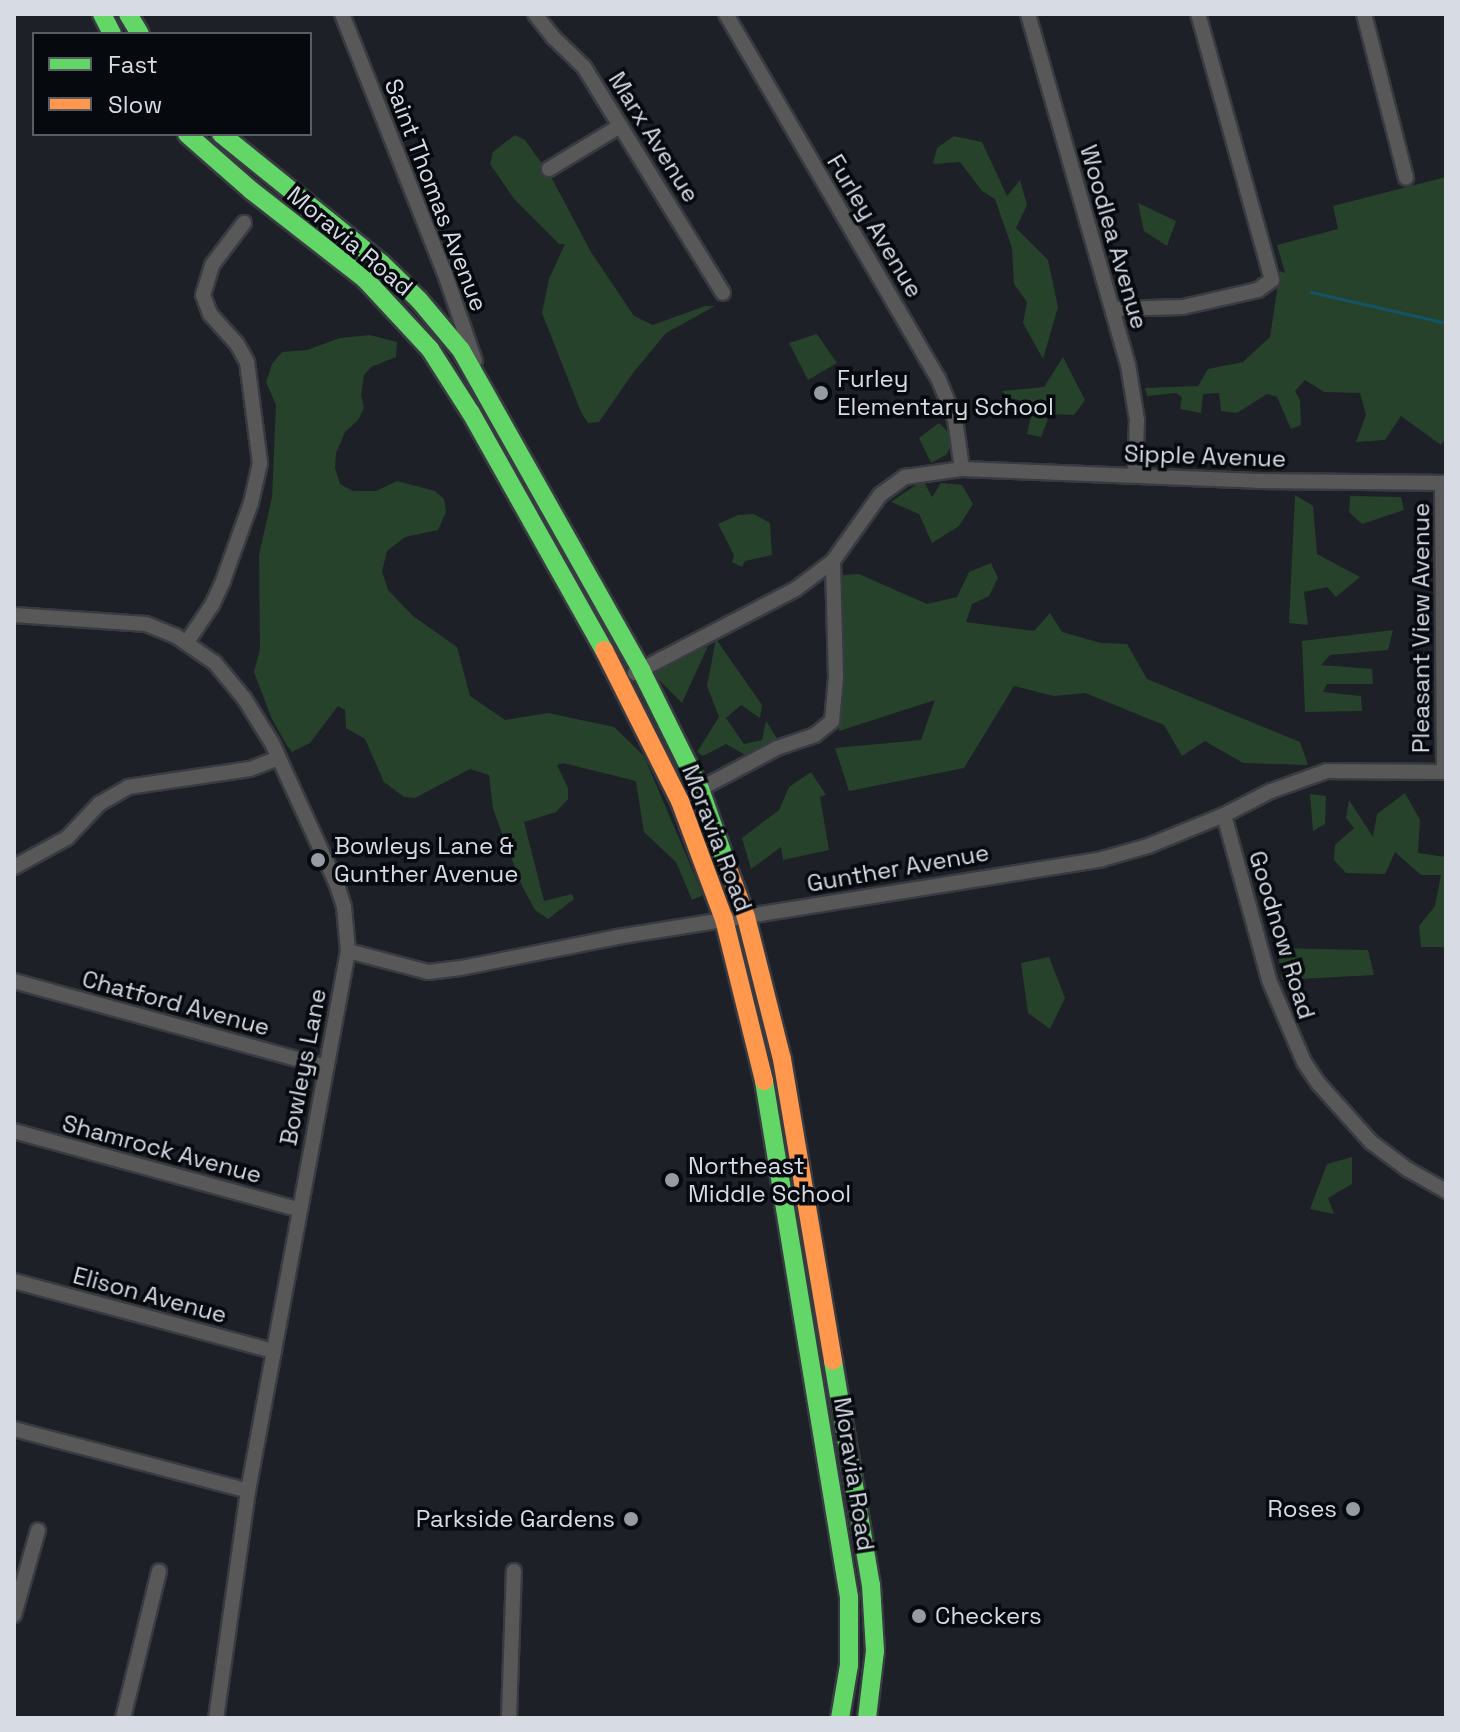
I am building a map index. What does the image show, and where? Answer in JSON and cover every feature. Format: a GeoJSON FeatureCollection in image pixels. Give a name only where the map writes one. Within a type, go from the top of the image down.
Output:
{"type":"FeatureCollection","features":[{"type":"Feature","properties":{"kind":"main road"},"geometry":{"type":"LineString","coordinates":[[102,14],[111,32]]}},
{"type":"Feature","properties":{"kind":"main road"},"geometry":{"type":"LineString","coordinates":[[128,14],[139,32]]}},
{"type":"Feature","properties":{"kind":"main road","name":"Moravia Road"},"geometry":{"type":"LineString","coordinates":[[189,136],[233,176],[365,279],[430,349],[471,413],[562,581],[622,680],[680,801],[724,919],[765,1083],[849,1597],[849,1665],[840,1718]]}},
{"type":"Feature","properties":{"kind":"main road","name":"Moravia Road"},"geometry":{"type":"LineString","coordinates":[[224,136],[347,234],[419,300],[461,350],[641,670],[700,789],[746,917],[782,1059],[871,1585],[875,1651],[867,1718]]}},
{"type":"Feature","properties":{"kind":"street","name":"Saint Thomas Avenue"},"geometry":{"type":"LineString","coordinates":[[342,14],[444,271],[485,393]]}},
{"type":"Feature","properties":{"kind":"street","name":"Marx Avenue"},"geometry":{"type":"LineString","coordinates":[[535,14],[584,67],[723,293]]}},
{"type":"Feature","properties":{"kind":"street","name":"Furley Avenue"},"geometry":{"type":"LineString","coordinates":[[726,14],[938,378],[955,419],[962,469]]}},
{"type":"Feature","properties":{"kind":"street","name":"Woodlea Avenue"},"geometry":{"type":"LineString","coordinates":[[1028,14],[1135,394],[1135,475]]}},
{"type":"Feature","properties":{"kind":"street"},"geometry":{"type":"LineString","coordinates":[[1113,309],[1183,307],[1258,290],[1272,280],[1198,14]]}},
{"type":"Feature","properties":{"kind":"street"},"geometry":{"type":"LineString","coordinates":[[1364,14],[1406,178]]}},
{"type":"Feature","properties":{"kind":"street"},"geometry":{"type":"LineString","coordinates":[[549,169],[620,126]]}},
{"type":"Feature","properties":{"kind":"street"},"geometry":{"type":"LineString","coordinates":[[187,642],[223,581],[251,503],[260,463],[247,362],[242,351],[210,314],[203,295],[212,265],[244,223]]}},
{"type":"Feature","properties":{"kind":"street","name":"Sipple Avenue"},"geometry":{"type":"LineString","coordinates":[[833,561],[892,484],[920,473],[962,469],[1258,481],[1444,483]]}},
{"type":"Feature","properties":{"kind":"street","name":"Pleasant View Avenue"},"geometry":{"type":"LineString","coordinates":[[1444,483],[1445,772]]}},
{"type":"Feature","properties":{"kind":"street"},"geometry":{"type":"LineString","coordinates":[[622,680],[796,589],[833,561]]}},
{"type":"Feature","properties":{"kind":"street"},"geometry":{"type":"LineString","coordinates":[[700,789],[777,748],[815,735],[832,721],[836,678],[833,561]]}},
{"type":"Feature","properties":{"kind":"street","name":"Bowleys Lane"},"geometry":{"type":"LineString","coordinates":[[14,615],[138,622],[187,642],[226,674],[278,758],[337,885],[347,930],[348,951],[248,1491],[216,1718]]}},
{"type":"Feature","properties":{"kind":"street"},"geometry":{"type":"LineString","coordinates":[[14,867],[54,847],[82,825],[99,804],[128,787],[250,769],[278,758]]}},
{"type":"Feature","properties":{"kind":"street","name":"Gunther Avenue"},"geometry":{"type":"LineString","coordinates":[[348,951],[428,972],[724,919],[1102,859],[1148,846],[1224,815],[1271,791],[1327,771],[1445,772]]}},
{"type":"Feature","properties":{"kind":"street","name":"Goodnow Road"},"geometry":{"type":"LineString","coordinates":[[1224,815],[1269,980],[1304,1062],[1319,1084],[1371,1142],[1407,1169],[1446,1191]]}},
{"type":"Feature","properties":{"kind":"street","name":"Chatford Avenue"},"geometry":{"type":"LineString","coordinates":[[14,981],[326,1067]]}},
{"type":"Feature","properties":{"kind":"street","name":"Shamrock Avenue"},"geometry":{"type":"LineString","coordinates":[[14,1131],[298,1209]]}},
{"type":"Feature","properties":{"kind":"street","name":"Elison Avenue"},"geometry":{"type":"LineString","coordinates":[[14,1281],[274,1351]]}},
{"type":"Feature","properties":{"kind":"street"},"geometry":{"type":"LineString","coordinates":[[14,1429],[248,1491]]}},
{"type":"Feature","properties":{"kind":"street"},"geometry":{"type":"LineString","coordinates":[[14,1615],[38,1530]]}},
{"type":"Feature","properties":{"kind":"street"},"geometry":{"type":"LineString","coordinates":[[123,1718],[159,1571]]}},
{"type":"Feature","properties":{"kind":"street"},"geometry":{"type":"LineString","coordinates":[[509,1718],[514,1571]]}},
{"type":"Feature","properties":{"kind":"green space"},"geometry":{"type":"Polygon","coordinates":[[[515,135],[525,140],[550,175],[591,252],[634,316],[653,325],[705,306],[715,306],[666,333],[599,422],[588,423],[581,412],[542,313],[549,279],[565,244],[559,244],[515,200],[490,164],[493,152],[515,135]]]}},
{"type":"Feature","properties":{"kind":"green space"},"geometry":{"type":"Polygon","coordinates":[[[954,136],[982,142],[1007,196],[1020,180],[1027,205],[1016,228],[1048,260],[1058,307],[1043,359],[1023,323],[1027,302],[1014,284],[1012,248],[995,199],[982,191],[960,162],[933,164],[937,148],[954,136]]]}},
{"type":"Feature","properties":{"kind":"green space"},"geometry":{"type":"Polygon","coordinates":[[[1446,177],[1446,437],[1441,445],[1401,416],[1385,440],[1356,442],[1366,415],[1360,393],[1324,392],[1305,380],[1295,391],[1300,400],[1301,425],[1291,429],[1277,397],[1267,394],[1237,413],[1221,411],[1219,393],[1203,394],[1201,413],[1180,409],[1182,397],[1176,393],[1147,396],[1145,388],[1198,386],[1208,369],[1243,362],[1270,337],[1280,271],[1285,273],[1277,245],[1338,229],[1333,206],[1446,177]]]}},
{"type":"Feature","properties":{"kind":"green space"},"geometry":{"type":"Polygon","coordinates":[[[1138,203],[1176,221],[1167,246],[1144,231],[1138,203]]]}},
{"type":"Feature","properties":{"kind":"green space"},"geometry":{"type":"Polygon","coordinates":[[[817,334],[837,363],[808,380],[789,343],[817,334]]]}},
{"type":"Feature","properties":{"kind":"green space"},"geometry":{"type":"Polygon","coordinates":[[[370,335],[397,342],[396,357],[371,367],[364,375],[361,395],[364,408],[358,420],[345,432],[336,453],[335,468],[340,484],[353,491],[376,491],[397,481],[435,491],[444,499],[446,512],[438,530],[405,537],[387,551],[382,571],[388,590],[413,616],[457,647],[470,696],[505,720],[548,713],[614,727],[644,756],[703,895],[692,900],[676,862],[644,832],[636,782],[632,780],[563,763],[557,765],[568,788],[568,799],[556,812],[524,822],[544,901],[572,894],[574,899],[548,919],[535,910],[522,886],[493,809],[489,775],[470,769],[415,798],[404,797],[384,782],[365,739],[346,728],[345,710],[338,706],[310,743],[292,752],[286,744],[271,717],[254,672],[260,649],[259,555],[272,497],[276,405],[266,382],[272,364],[282,352],[307,350],[340,338],[370,335]]]}},
{"type":"Feature","properties":{"kind":"green space"},"geometry":{"type":"Polygon","coordinates":[[[1063,357],[1085,400],[1074,415],[1050,414],[1041,437],[1027,434],[1034,403],[1009,398],[1002,391],[1044,387],[1063,357]]]}},
{"type":"Feature","properties":{"kind":"green space"},"geometry":{"type":"Polygon","coordinates":[[[939,423],[955,439],[946,455],[931,463],[919,438],[939,423]]]}},
{"type":"Feature","properties":{"kind":"green space"},"geometry":{"type":"Polygon","coordinates":[[[923,480],[932,497],[941,483],[962,485],[973,504],[959,526],[932,543],[919,514],[891,502],[923,480]]]}},
{"type":"Feature","properties":{"kind":"green space"},"geometry":{"type":"Polygon","coordinates":[[[1295,495],[1313,506],[1317,554],[1360,577],[1336,597],[1327,587],[1304,592],[1308,625],[1289,623],[1295,495]]]}},
{"type":"Feature","properties":{"kind":"green space"},"geometry":{"type":"Polygon","coordinates":[[[1350,496],[1401,497],[1404,510],[1362,524],[1349,512],[1350,496]]]}},
{"type":"Feature","properties":{"kind":"green space"},"geometry":{"type":"Polygon","coordinates":[[[754,514],[770,523],[772,555],[745,561],[742,567],[732,562],[734,555],[718,524],[738,515],[754,514]]]}},
{"type":"Feature","properties":{"kind":"green space"},"geometry":{"type":"Polygon","coordinates":[[[991,563],[998,578],[989,596],[972,604],[966,622],[1034,631],[1050,613],[1062,632],[1101,643],[1127,644],[1147,679],[1300,742],[1308,765],[1243,763],[1205,741],[1182,756],[1164,725],[1085,693],[1054,696],[1014,686],[964,768],[849,791],[835,748],[921,740],[935,700],[839,731],[843,575],[859,574],[927,604],[957,597],[969,572],[991,563]]]}},
{"type":"Feature","properties":{"kind":"green space"},"geometry":{"type":"Polygon","coordinates":[[[1393,630],[1388,650],[1330,655],[1321,665],[1372,669],[1373,684],[1327,684],[1323,692],[1361,696],[1362,711],[1305,712],[1302,641],[1393,630]]]}},
{"type":"Feature","properties":{"kind":"green space"},"geometry":{"type":"Polygon","coordinates":[[[716,639],[762,705],[760,718],[741,705],[726,718],[744,744],[762,740],[766,721],[778,740],[747,756],[726,744],[703,756],[697,752],[719,717],[707,686],[716,639]]]}},
{"type":"Feature","properties":{"kind":"green space"},"geometry":{"type":"Polygon","coordinates":[[[708,646],[682,703],[653,674],[708,646]]]}},
{"type":"Feature","properties":{"kind":"green space"},"geometry":{"type":"Polygon","coordinates":[[[811,772],[826,795],[820,797],[829,850],[783,860],[781,847],[751,869],[742,838],[779,810],[789,787],[811,772]]]}},
{"type":"Feature","properties":{"kind":"green space"},"geometry":{"type":"Polygon","coordinates":[[[1405,793],[1420,820],[1418,853],[1446,857],[1446,947],[1421,947],[1419,926],[1435,906],[1441,875],[1421,875],[1395,852],[1385,874],[1346,873],[1334,860],[1335,845],[1354,828],[1346,818],[1349,800],[1373,837],[1377,814],[1405,793]]]}},
{"type":"Feature","properties":{"kind":"green space"},"geometry":{"type":"Polygon","coordinates":[[[1310,794],[1326,796],[1325,824],[1313,831],[1310,794]]]}},
{"type":"Feature","properties":{"kind":"green space"},"geometry":{"type":"Polygon","coordinates":[[[1277,948],[1368,950],[1374,975],[1282,980],[1277,948]]]}},
{"type":"Feature","properties":{"kind":"green space"},"geometry":{"type":"Polygon","coordinates":[[[1049,957],[1065,998],[1050,1029],[1028,1013],[1021,963],[1049,957]]]}},
{"type":"Feature","properties":{"kind":"green space"},"geometry":{"type":"Polygon","coordinates":[[[1352,1157],[1352,1184],[1328,1198],[1334,1214],[1310,1209],[1327,1164],[1352,1157]]]}},
{"type":"Feature","properties":{"kind":"waterway"},"geometry":{"type":"LineString","coordinates":[[1311,292],[1446,323]]}},
{"type":"Feature","properties":{"kind":"traffic: fast"},"geometry":{"type":"LineString","coordinates":[[102,14],[111,32]]}},
{"type":"Feature","properties":{"kind":"traffic: fast"},"geometry":{"type":"LineString","coordinates":[[128,14],[139,32]]}},
{"type":"Feature","properties":{"kind":"traffic: fast"},"geometry":{"type":"LineString","coordinates":[[189,136],[252,191],[365,279],[430,349],[471,413],[604,650]]}},
{"type":"Feature","properties":{"kind":"traffic: fast"},"geometry":{"type":"LineString","coordinates":[[223,136],[381,263],[419,300],[461,350],[641,670],[700,789],[726,863]]}},
{"type":"Feature","properties":{"kind":"traffic: fast"},"geometry":{"type":"LineString","coordinates":[[764,1081],[849,1597],[849,1665],[840,1718]]}},
{"type":"Feature","properties":{"kind":"traffic: fast"},"geometry":{"type":"LineString","coordinates":[[833,1361],[871,1585],[875,1651],[867,1718]]}},
{"type":"Feature","properties":{"kind":"traffic: slow"},"geometry":{"type":"LineString","coordinates":[[604,650],[680,801],[724,919],[764,1081]]}},
{"type":"Feature","properties":{"kind":"traffic: slow"},"geometry":{"type":"LineString","coordinates":[[726,863],[746,917],[782,1059],[833,1361]]}},
{"type":"Feature","properties":{"kind":"place","name":"Furley Elementary School"},"geometry":{"type":"Point","coordinates":[821,393]}},
{"type":"Feature","properties":{"kind":"place","name":"Bowleys Lane & Gunther Avenue"},"geometry":{"type":"Point","coordinates":[318,860]}},
{"type":"Feature","properties":{"kind":"place","name":"Northeast Middle School"},"geometry":{"type":"Point","coordinates":[672,1180]}},
{"type":"Feature","properties":{"kind":"place","name":"Roses"},"geometry":{"type":"Point","coordinates":[1353,1509]}},
{"type":"Feature","properties":{"kind":"place","name":"Parkside Gardens"},"geometry":{"type":"Point","coordinates":[631,1519]}},
{"type":"Feature","properties":{"kind":"place","name":"Checkers"},"geometry":{"type":"Point","coordinates":[919,1616]}}]}
